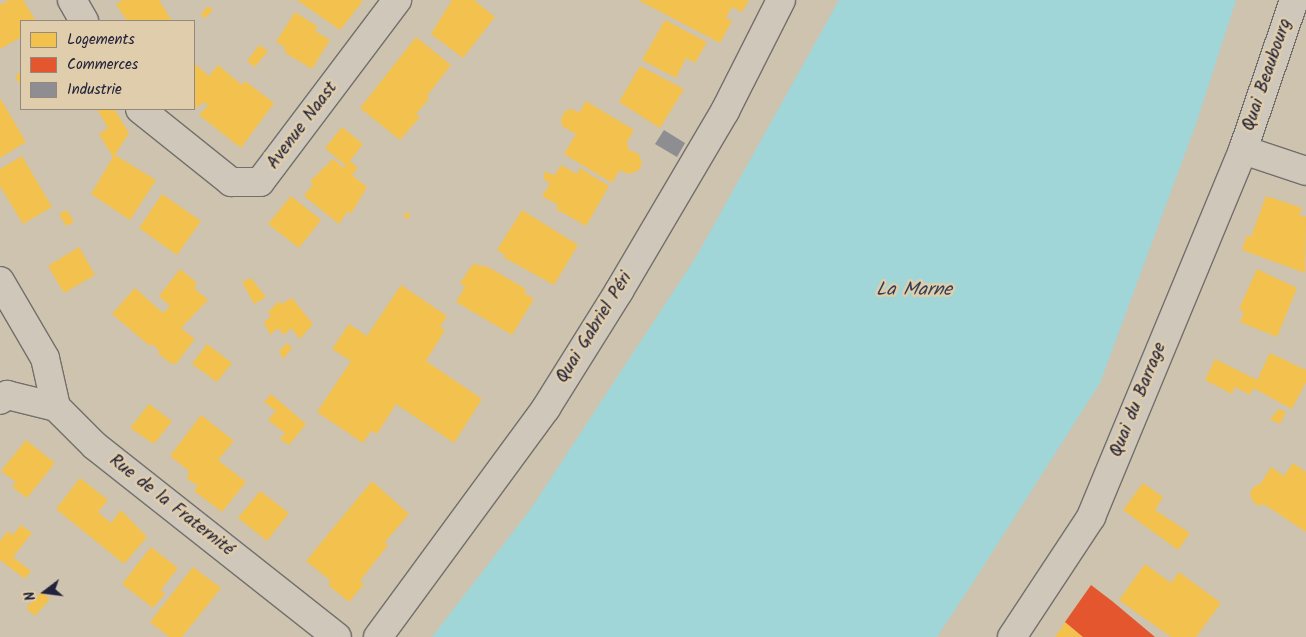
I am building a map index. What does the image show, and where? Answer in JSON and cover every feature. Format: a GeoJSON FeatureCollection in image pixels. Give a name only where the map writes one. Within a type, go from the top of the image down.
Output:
{"type":"FeatureCollection","features":[{"type":"Feature","properties":{"kind":"street"},"geometry":{"type":"LineString","coordinates":[[72,0],[83,20]]}},
{"type":"Feature","properties":{"kind":"street","name":"Avenue Naast"},"geometry":{"type":"LineString","coordinates":[[141,110],[231,182],[260,182],[397,0]]}},
{"type":"Feature","properties":{"kind":"street","name":"Quai Gabriel Péri"},"geometry":{"type":"LineString","coordinates":[[378,637],[556,391],[725,111],[781,0]]}},
{"type":"Feature","properties":{"kind":"street","name":"Quai Beaubourg"},"geometry":{"type":"LineString","coordinates":[[1243,150],[1294,0]]}},
{"type":"Feature","properties":{"kind":"street"},"geometry":{"type":"LineString","coordinates":[[1243,150],[1306,171]]}},
{"type":"Feature","properties":{"kind":"street","name":"Quai du Barrage"},"geometry":{"type":"LineString","coordinates":[[1012,637],[1091,517],[1243,150]]}},
{"type":"Feature","properties":{"kind":"street"},"geometry":{"type":"LineString","coordinates":[[0,282],[45,358],[56,407],[7,395],[0,400]]}},
{"type":"Feature","properties":{"kind":"street","name":"Rue de la Fraternité"},"geometry":{"type":"LineString","coordinates":[[56,407],[95,446],[337,637]]}},
{"type":"Feature","properties":{"kind":"water","name":"La Marne"},"geometry":{"type":"Polygon","coordinates":[[[839,0],[1236,0],[1196,124],[1100,383],[972,584],[937,637],[432,637],[530,510],[696,257],[839,0]]]}},
{"type":"Feature","properties":{"kind":"building: Logements"},"geometry":{"type":"Polygon","coordinates":[[[9,0],[23,0],[35,20],[20,20],[20,38],[0,49],[0,5],[9,0]]]}},
{"type":"Feature","properties":{"kind":"building: Logements"},"geometry":{"type":"Polygon","coordinates":[[[123,0],[159,0],[171,20],[126,20],[116,4],[123,0]]]}},
{"type":"Feature","properties":{"kind":"building: Logements"},"geometry":{"type":"Polygon","coordinates":[[[297,0],[360,0],[363,1],[340,30],[297,0]]]}},
{"type":"Feature","properties":{"kind":"building: Logements"},"geometry":{"type":"Polygon","coordinates":[[[452,0],[474,0],[495,17],[463,58],[431,34],[452,0]]]}},
{"type":"Feature","properties":{"kind":"building: Logements"},"geometry":{"type":"Polygon","coordinates":[[[638,0],[749,0],[742,12],[732,7],[726,18],[732,21],[720,43],[638,0]]]}},
{"type":"Feature","properties":{"kind":"building: Logements"},"geometry":{"type":"Polygon","coordinates":[[[208,6],[213,10],[204,19],[201,14],[208,6]]]}},
{"type":"Feature","properties":{"kind":"building: Logements"},"geometry":{"type":"Polygon","coordinates":[[[295,12],[318,27],[315,31],[330,40],[312,69],[284,52],[286,48],[276,42],[295,12]]]}},
{"type":"Feature","properties":{"kind":"building: Logements"},"geometry":{"type":"Polygon","coordinates":[[[665,20],[707,42],[695,63],[686,58],[676,78],[642,60],[665,20]]]}},
{"type":"Feature","properties":{"kind":"building: Logements"},"geometry":{"type":"Polygon","coordinates":[[[416,37],[451,65],[427,96],[429,99],[416,114],[420,117],[400,140],[360,108],[416,37]]]}},
{"type":"Feature","properties":{"kind":"building: Logements"},"geometry":{"type":"Polygon","coordinates":[[[259,45],[268,51],[255,67],[247,61],[259,45]]]}},
{"type":"Feature","properties":{"kind":"building: Logements"},"geometry":{"type":"Polygon","coordinates":[[[195,64],[209,76],[218,65],[242,85],[245,81],[274,103],[241,148],[199,115],[208,105],[204,102],[195,108],[195,64]]]}},
{"type":"Feature","properties":{"kind":"building: Logements"},"geometry":{"type":"Polygon","coordinates":[[[640,66],[684,89],[660,128],[619,102],[640,66]]]}},
{"type":"Feature","properties":{"kind":"building: Logements"},"geometry":{"type":"Polygon","coordinates":[[[20,73],[20,84],[15,76],[20,73]]]}},
{"type":"Feature","properties":{"kind":"building: Logements"},"geometry":{"type":"Polygon","coordinates":[[[0,98],[26,142],[0,158],[0,98]]]}},
{"type":"Feature","properties":{"kind":"building: Logements"},"geometry":{"type":"Polygon","coordinates":[[[586,101],[634,130],[627,142],[629,150],[639,154],[642,164],[638,171],[628,174],[620,170],[612,183],[564,154],[576,134],[562,126],[561,119],[565,111],[572,109],[579,113],[586,101]]]}},
{"type":"Feature","properties":{"kind":"building: Logements"},"geometry":{"type":"Polygon","coordinates":[[[98,110],[115,110],[129,133],[115,155],[156,180],[130,220],[91,194],[113,157],[99,134],[108,128],[98,110]]]}},
{"type":"Feature","properties":{"kind":"building: Logements"},"geometry":{"type":"Polygon","coordinates":[[[342,127],[363,144],[350,161],[358,168],[352,175],[367,187],[351,214],[348,211],[339,224],[304,196],[313,184],[310,181],[333,159],[344,168],[346,166],[325,148],[342,127]]]}},
{"type":"Feature","properties":{"kind":"building: Logements"},"geometry":{"type":"Polygon","coordinates":[[[22,156],[52,207],[23,224],[0,186],[0,169],[22,156]]]}},
{"type":"Feature","properties":{"kind":"building: Logements"},"geometry":{"type":"Polygon","coordinates":[[[561,165],[577,174],[580,168],[609,186],[586,226],[556,209],[558,205],[542,196],[550,184],[544,179],[544,172],[555,175],[561,165]]]}},
{"type":"Feature","properties":{"kind":"building: Logements"},"geometry":{"type":"Polygon","coordinates":[[[162,194],[201,221],[177,255],[139,228],[162,194]]]}},
{"type":"Feature","properties":{"kind":"building: Logements"},"geometry":{"type":"Polygon","coordinates":[[[291,196],[321,220],[299,248],[268,224],[291,196]]]}},
{"type":"Feature","properties":{"kind":"building: Logements"},"geometry":{"type":"Polygon","coordinates":[[[1266,196],[1302,208],[1299,215],[1306,217],[1305,273],[1242,250],[1247,235],[1251,237],[1266,196]]]}},
{"type":"Feature","properties":{"kind":"building: Logements"},"geometry":{"type":"Polygon","coordinates":[[[67,210],[74,222],[66,226],[59,214],[67,210]]]}},
{"type":"Feature","properties":{"kind":"building: Logements"},"geometry":{"type":"Polygon","coordinates":[[[522,210],[578,245],[554,285],[503,257],[505,255],[497,250],[522,210]]]}},
{"type":"Feature","properties":{"kind":"building: Logements"},"geometry":{"type":"Polygon","coordinates":[[[408,212],[411,214],[407,219],[403,217],[408,212]]]}},
{"type":"Feature","properties":{"kind":"building: Logements"},"geometry":{"type":"Polygon","coordinates":[[[79,247],[95,275],[64,293],[48,266],[79,247]]]}},
{"type":"Feature","properties":{"kind":"building: Logements"},"geometry":{"type":"Polygon","coordinates":[[[473,264],[488,267],[526,289],[524,293],[534,299],[512,335],[456,302],[465,287],[460,283],[473,264]]]}},
{"type":"Feature","properties":{"kind":"building: Logements"},"geometry":{"type":"Polygon","coordinates":[[[180,269],[197,283],[194,288],[208,300],[181,328],[195,339],[176,364],[170,363],[158,353],[159,350],[152,344],[150,346],[112,314],[135,288],[163,313],[170,306],[159,296],[180,269]]]}},
{"type":"Feature","properties":{"kind":"building: Logements"},"geometry":{"type":"Polygon","coordinates":[[[1257,269],[1297,288],[1277,337],[1240,322],[1244,312],[1239,309],[1257,269]]]}},
{"type":"Feature","properties":{"kind":"building: Logements"},"geometry":{"type":"Polygon","coordinates":[[[251,278],[266,297],[254,304],[242,282],[251,278]]]}},
{"type":"Feature","properties":{"kind":"building: Logements"},"geometry":{"type":"Polygon","coordinates":[[[401,285],[447,316],[440,327],[445,330],[426,361],[482,399],[454,443],[396,404],[377,434],[371,431],[363,443],[317,412],[351,361],[332,349],[349,324],[367,336],[401,285]]]}},
{"type":"Feature","properties":{"kind":"building: Logements"},"geometry":{"type":"Polygon","coordinates":[[[292,298],[313,324],[300,339],[291,328],[284,335],[278,328],[270,335],[264,322],[271,316],[268,312],[279,301],[282,304],[292,298]]]}},
{"type":"Feature","properties":{"kind":"building: Logements"},"geometry":{"type":"Polygon","coordinates":[[[287,343],[292,348],[283,359],[279,351],[287,343]]]}},
{"type":"Feature","properties":{"kind":"building: Logements"},"geometry":{"type":"Polygon","coordinates":[[[207,344],[232,363],[217,382],[192,364],[207,344]]]}},
{"type":"Feature","properties":{"kind":"building: Logements"},"geometry":{"type":"Polygon","coordinates":[[[1270,353],[1306,370],[1306,382],[1292,409],[1253,388],[1250,395],[1235,387],[1232,394],[1205,380],[1215,359],[1257,380],[1270,353]]]}},
{"type":"Feature","properties":{"kind":"building: Logements"},"geometry":{"type":"Polygon","coordinates":[[[271,394],[306,424],[289,445],[280,439],[285,433],[268,420],[276,411],[264,402],[271,394]]]}},
{"type":"Feature","properties":{"kind":"building: Logements"},"geometry":{"type":"Polygon","coordinates":[[[149,404],[172,421],[154,444],[130,428],[149,404]]]}},
{"type":"Feature","properties":{"kind":"building: Logements"},"geometry":{"type":"Polygon","coordinates":[[[1279,409],[1286,412],[1280,424],[1270,419],[1279,409]]]}},
{"type":"Feature","properties":{"kind":"building: Logements"},"geometry":{"type":"Polygon","coordinates":[[[201,415],[234,441],[218,460],[246,482],[222,512],[194,491],[198,486],[187,479],[189,471],[170,456],[201,415]]]}},
{"type":"Feature","properties":{"kind":"building: Logements"},"geometry":{"type":"Polygon","coordinates":[[[26,440],[55,463],[27,498],[12,487],[16,482],[1,471],[26,440]]]}},
{"type":"Feature","properties":{"kind":"building: Logements"},"geometry":{"type":"Polygon","coordinates":[[[1293,463],[1306,472],[1306,532],[1265,505],[1256,505],[1250,496],[1252,488],[1261,483],[1271,467],[1284,476],[1293,463]]]}},
{"type":"Feature","properties":{"kind":"building: Logements"},"geometry":{"type":"Polygon","coordinates":[[[80,478],[108,500],[98,512],[111,523],[121,510],[147,537],[124,564],[56,509],[80,478]]]}},
{"type":"Feature","properties":{"kind":"building: Logements"},"geometry":{"type":"Polygon","coordinates":[[[372,481],[409,514],[385,542],[388,545],[360,581],[364,584],[349,602],[328,585],[331,581],[306,561],[372,481]]]}},
{"type":"Feature","properties":{"kind":"building: Logements"},"geometry":{"type":"Polygon","coordinates":[[[1143,483],[1163,497],[1155,510],[1190,533],[1178,550],[1123,510],[1143,483]]]}},
{"type":"Feature","properties":{"kind":"building: Logements"},"geometry":{"type":"Polygon","coordinates":[[[260,491],[289,513],[267,541],[238,518],[260,491]]]}},
{"type":"Feature","properties":{"kind":"building: Logements"},"geometry":{"type":"Polygon","coordinates":[[[21,525],[32,533],[13,557],[31,571],[25,579],[0,560],[0,541],[8,531],[13,535],[21,525]]]}},
{"type":"Feature","properties":{"kind":"building: Logements"},"geometry":{"type":"Polygon","coordinates":[[[151,547],[178,568],[161,590],[165,594],[153,608],[122,584],[151,547]]]}},
{"type":"Feature","properties":{"kind":"building: Logements"},"geometry":{"type":"Polygon","coordinates":[[[1145,564],[1171,583],[1179,572],[1221,603],[1196,637],[1171,637],[1119,600],[1145,564]]]}},
{"type":"Feature","properties":{"kind":"building: Logements"},"geometry":{"type":"Polygon","coordinates":[[[193,567],[221,588],[182,637],[169,637],[150,622],[193,567]]]}},
{"type":"Feature","properties":{"kind":"building: Logements"},"geometry":{"type":"Polygon","coordinates":[[[41,592],[50,599],[35,616],[26,608],[41,592]]]}},
{"type":"Feature","properties":{"kind":"building: Logements"},"geometry":{"type":"Polygon","coordinates":[[[1065,622],[1083,637],[1055,637],[1065,622]]]}},
{"type":"Feature","properties":{"kind":"building: Commerces"},"geometry":{"type":"Polygon","coordinates":[[[1091,585],[1155,637],[1083,637],[1065,622],[1091,585]]]}},
{"type":"Feature","properties":{"kind":"building: Industrie"},"geometry":{"type":"Polygon","coordinates":[[[664,130],[685,143],[677,157],[655,144],[664,130]]]}}]}
